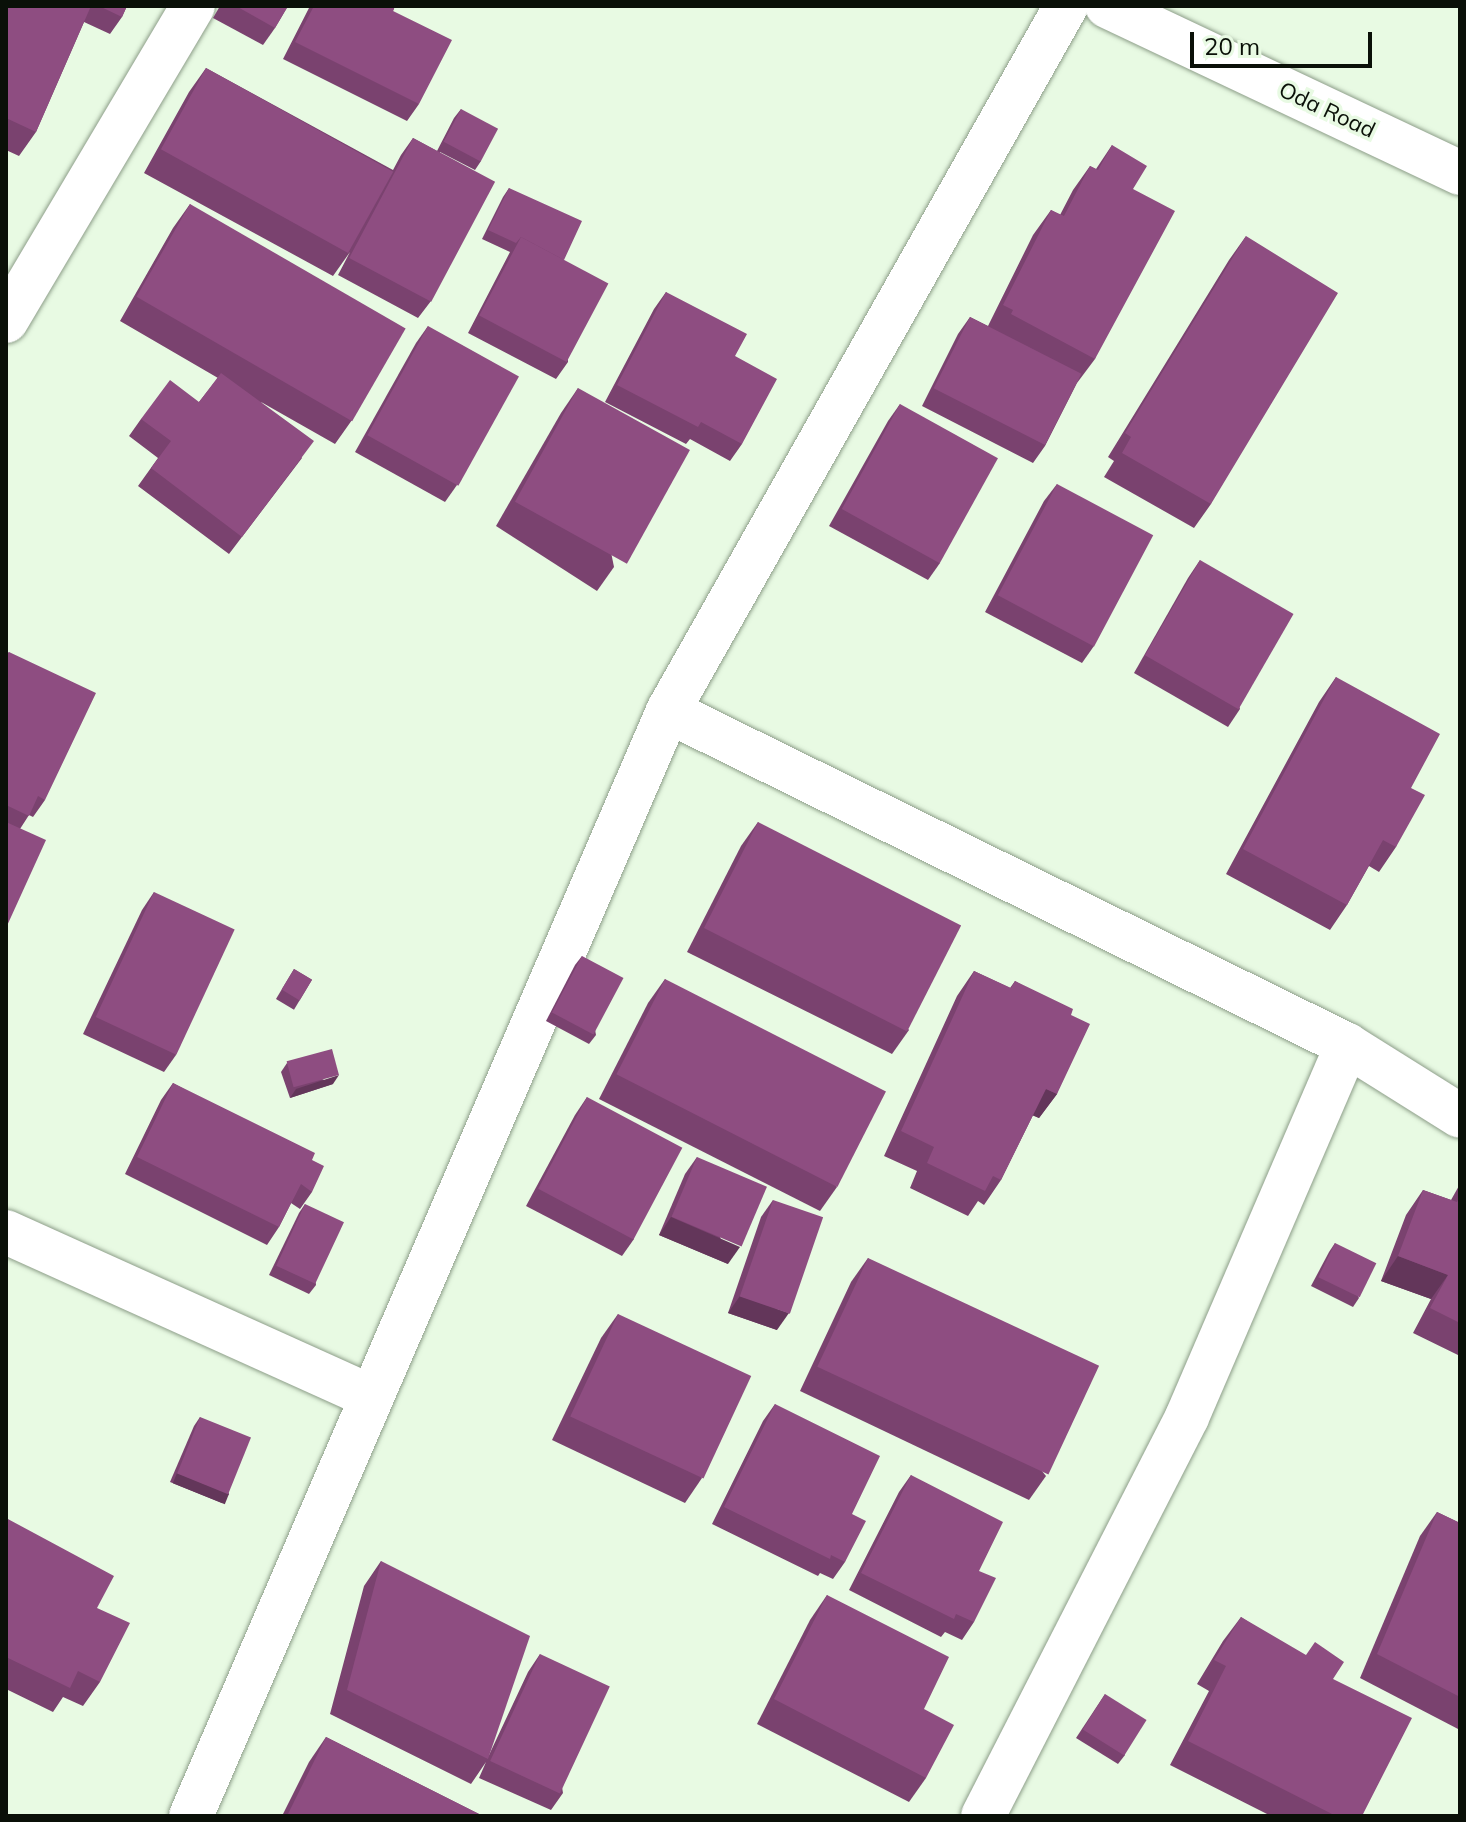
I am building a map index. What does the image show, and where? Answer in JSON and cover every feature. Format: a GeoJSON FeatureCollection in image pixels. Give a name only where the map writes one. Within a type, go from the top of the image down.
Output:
{"type":"FeatureCollection","features":[{"type":"Feature","properties":{"kind":"street"},"geometry":{"type":"LineString","coordinates":[[6,321],[193,6]]}},
{"type":"Feature","properties":{"kind":"street"},"geometry":{"type":"LineString","coordinates":[[191,1816],[668,711],[1066,6]]}},
{"type":"Feature","properties":{"kind":"street","name":"Oda Road"},"geometry":{"type":"LineString","coordinates":[[1107,6],[1460,173]]}},
{"type":"Feature","properties":{"kind":"street"},"geometry":{"type":"LineString","coordinates":[[668,711],[1347,1045],[1460,1116]]}},
{"type":"Feature","properties":{"kind":"street"},"geometry":{"type":"LineString","coordinates":[[983,1816],[1187,1417],[1347,1045]]}},
{"type":"Feature","properties":{"kind":"street"},"geometry":{"type":"LineString","coordinates":[[6,1232],[371,1397]]}},
{"type":"Feature","properties":{"kind":"building"},"geometry":{"type":"Polygon","coordinates":[[[6,6],[91,6],[36,132],[6,118],[6,6]]]}},
{"type":"Feature","properties":{"kind":"building"},"geometry":{"type":"Polygon","coordinates":[[[99,6],[127,6],[122,17],[99,6]]]}},
{"type":"Feature","properties":{"kind":"building"},"geometry":{"type":"Polygon","coordinates":[[[236,6],[288,6],[275,28],[236,6]]]}},
{"type":"Feature","properties":{"kind":"building"},"geometry":{"type":"Polygon","coordinates":[[[314,6],[395,6],[393,11],[452,40],[419,104],[295,42],[314,6]]]}},
{"type":"Feature","properties":{"kind":"building"},"geometry":{"type":"Polygon","coordinates":[[[206,68],[393,172],[348,253],[161,149],[206,68]]]}},
{"type":"Feature","properties":{"kind":"building"},"geometry":{"type":"Polygon","coordinates":[[[461,109],[498,129],[481,161],[444,142],[461,109]]]}},
{"type":"Feature","properties":{"kind":"building"},"geometry":{"type":"Polygon","coordinates":[[[413,138],[495,182],[431,302],[349,258],[413,138]]]}},
{"type":"Feature","properties":{"kind":"building"},"geometry":{"type":"Polygon","coordinates":[[[1112,145],[1147,166],[1133,189],[1175,211],[1095,359],[1011,314],[1013,310],[1003,305],[1051,210],[1064,216],[1090,166],[1098,170],[1112,145]]]}},
{"type":"Feature","properties":{"kind":"building"},"geometry":{"type":"Polygon","coordinates":[[[509,188],[582,221],[564,260],[521,237],[516,243],[488,230],[509,188]]]}},
{"type":"Feature","properties":{"kind":"building"},"geometry":{"type":"Polygon","coordinates":[[[190,204],[406,328],[352,421],[136,297],[190,204]]]}},
{"type":"Feature","properties":{"kind":"building"},"geometry":{"type":"Polygon","coordinates":[[[1246,236],[1338,293],[1211,504],[1122,453],[1131,437],[1125,433],[1246,236]]]}},
{"type":"Feature","properties":{"kind":"building"},"geometry":{"type":"Polygon","coordinates":[[[521,237],[608,283],[567,362],[479,316],[521,237]]]}},
{"type":"Feature","properties":{"kind":"building"},"geometry":{"type":"Polygon","coordinates":[[[666,292],[747,334],[735,356],[777,379],[742,444],[701,422],[698,427],[617,385],[666,292]]]}},
{"type":"Feature","properties":{"kind":"building"},"geometry":{"type":"Polygon","coordinates":[[[970,317],[1081,374],[1045,445],[934,388],[970,317]]]}},
{"type":"Feature","properties":{"kind":"building"},"geometry":{"type":"Polygon","coordinates":[[[428,326],[519,376],[458,486],[367,435],[428,326]]]}},
{"type":"Feature","properties":{"kind":"building"},"geometry":{"type":"Polygon","coordinates":[[[221,373],[314,441],[242,537],[151,468],[171,441],[141,419],[170,380],[199,402],[221,373]]]}},
{"type":"Feature","properties":{"kind":"building"},"geometry":{"type":"Polygon","coordinates":[[[578,388],[690,450],[627,564],[515,502],[578,388]]]}},
{"type":"Feature","properties":{"kind":"building"},"geometry":{"type":"Polygon","coordinates":[[[900,404],[998,458],[940,563],[842,509],[900,404]]]}},
{"type":"Feature","properties":{"kind":"building"},"geometry":{"type":"Polygon","coordinates":[[[1057,484],[1153,535],[1094,646],[998,595],[1057,484]]]}},
{"type":"Feature","properties":{"kind":"building"},"geometry":{"type":"Polygon","coordinates":[[[1200,560],[1294,614],[1239,709],[1145,655],[1200,560]]]}},
{"type":"Feature","properties":{"kind":"building"},"geometry":{"type":"Polygon","coordinates":[[[9,652],[96,693],[45,800],[38,796],[29,816],[6,805],[6,657],[9,652]]]}},
{"type":"Feature","properties":{"kind":"building"},"geometry":{"type":"Polygon","coordinates":[[[1336,677],[1440,734],[1411,788],[1425,795],[1396,847],[1383,840],[1347,905],[1243,849],[1336,677]]]}},
{"type":"Feature","properties":{"kind":"building"},"geometry":{"type":"Polygon","coordinates":[[[6,822],[46,840],[6,928],[6,822]]]}},
{"type":"Feature","properties":{"kind":"building"},"geometry":{"type":"Polygon","coordinates":[[[758,822],[961,926],[907,1032],[704,928],[758,822]]]}},
{"type":"Feature","properties":{"kind":"building"},"geometry":{"type":"Polygon","coordinates":[[[154,892],[235,930],[176,1055],[96,1017],[154,892]]]}},
{"type":"Feature","properties":{"kind":"building"},"geometry":{"type":"Polygon","coordinates":[[[582,956],[623,978],[593,1035],[552,1013],[582,956]]]}},
{"type":"Feature","properties":{"kind":"building"},"geometry":{"type":"Polygon","coordinates":[[[294,969],[312,980],[300,1000],[282,990],[294,969]]]}},
{"type":"Feature","properties":{"kind":"building"},"geometry":{"type":"Polygon","coordinates":[[[974,971],[1011,988],[1015,981],[1073,1009],[1071,1015],[1090,1024],[1057,1094],[1046,1089],[1001,1180],[993,1176],[985,1191],[927,1163],[934,1147],[901,1131],[974,971]]]}},
{"type":"Feature","properties":{"kind":"building"},"geometry":{"type":"Polygon","coordinates":[[[665,979],[886,1092],[837,1187],[616,1074],[665,979]]]}},
{"type":"Feature","properties":{"kind":"building"},"geometry":{"type":"Polygon","coordinates":[[[332,1049],[339,1075],[294,1087],[287,1061],[332,1049]]]}},
{"type":"Feature","properties":{"kind":"building"},"geometry":{"type":"Polygon","coordinates":[[[173,1083],[315,1153],[312,1160],[324,1166],[312,1192],[301,1184],[279,1227],[137,1157],[173,1083]]]}},
{"type":"Feature","properties":{"kind":"building"},"geometry":{"type":"Polygon","coordinates":[[[587,1097],[682,1148],[634,1240],[538,1189],[587,1097]]]}},
{"type":"Feature","properties":{"kind":"building"},"geometry":{"type":"Polygon","coordinates":[[[697,1157],[767,1187],[742,1247],[672,1217],[697,1157]]]}},
{"type":"Feature","properties":{"kind":"building"},"geometry":{"type":"Polygon","coordinates":[[[1423,1190],[1457,1202],[1460,1195],[1460,1323],[1430,1308],[1448,1275],[1398,1256],[1423,1190]]]}},
{"type":"Feature","properties":{"kind":"building"},"geometry":{"type":"Polygon","coordinates":[[[773,1200],[823,1217],[790,1314],[740,1296],[773,1200]]]}},
{"type":"Feature","properties":{"kind":"building"},"geometry":{"type":"Polygon","coordinates":[[[305,1204],[344,1222],[315,1284],[276,1266],[305,1204]]]}},
{"type":"Feature","properties":{"kind":"building"},"geometry":{"type":"Polygon","coordinates":[[[1335,1243],[1376,1263],[1360,1297],[1318,1277],[1335,1243]]]}},
{"type":"Feature","properties":{"kind":"building"},"geometry":{"type":"Polygon","coordinates":[[[868,1258],[1099,1366],[1048,1475],[817,1367],[868,1258]]]}},
{"type":"Feature","properties":{"kind":"building"},"geometry":{"type":"Polygon","coordinates":[[[618,1314],[751,1376],[703,1479],[570,1416],[618,1314]]]}},
{"type":"Feature","properties":{"kind":"building"},"geometry":{"type":"Polygon","coordinates":[[[775,1404],[880,1456],[852,1514],[866,1521],[845,1562],[831,1555],[830,1559],[724,1507],[775,1404]]]}},
{"type":"Feature","properties":{"kind":"building"},"geometry":{"type":"Polygon","coordinates":[[[200,1417],[251,1438],[228,1494],[177,1474],[200,1417]]]}},
{"type":"Feature","properties":{"kind":"building"},"geometry":{"type":"Polygon","coordinates":[[[911,1475],[1003,1522],[979,1571],[996,1578],[974,1622],[956,1614],[954,1619],[861,1573],[911,1475]]]}},
{"type":"Feature","properties":{"kind":"building"},"geometry":{"type":"Polygon","coordinates":[[[1437,1512],[1460,1523],[1460,1697],[1377,1654],[1437,1512]]]}},
{"type":"Feature","properties":{"kind":"building"},"geometry":{"type":"Polygon","coordinates":[[[6,1518],[114,1576],[97,1608],[130,1623],[100,1682],[78,1671],[70,1688],[6,1657],[6,1518]]]}},
{"type":"Feature","properties":{"kind":"building"},"geometry":{"type":"Polygon","coordinates":[[[381,1561],[530,1636],[488,1759],[347,1690],[381,1561]]]}},
{"type":"Feature","properties":{"kind":"building"},"geometry":{"type":"Polygon","coordinates":[[[827,1595],[949,1657],[924,1709],[954,1725],[926,1778],[774,1699],[827,1595]]]}},
{"type":"Feature","properties":{"kind":"building"},"geometry":{"type":"Polygon","coordinates":[[[1241,1617],[1306,1655],[1315,1642],[1344,1662],[1333,1679],[1412,1718],[1362,1816],[1336,1816],[1188,1741],[1226,1666],[1214,1660],[1241,1617]]]}},
{"type":"Feature","properties":{"kind":"building"},"geometry":{"type":"Polygon","coordinates":[[[540,1654],[610,1687],[560,1793],[490,1761],[540,1654]]]}},
{"type":"Feature","properties":{"kind":"building"},"geometry":{"type":"Polygon","coordinates":[[[1105,1694],[1147,1720],[1124,1756],[1083,1730],[1105,1694]]]}},
{"type":"Feature","properties":{"kind":"building"},"geometry":{"type":"Polygon","coordinates":[[[326,1737],[483,1816],[287,1816],[326,1737]]]}}]}
